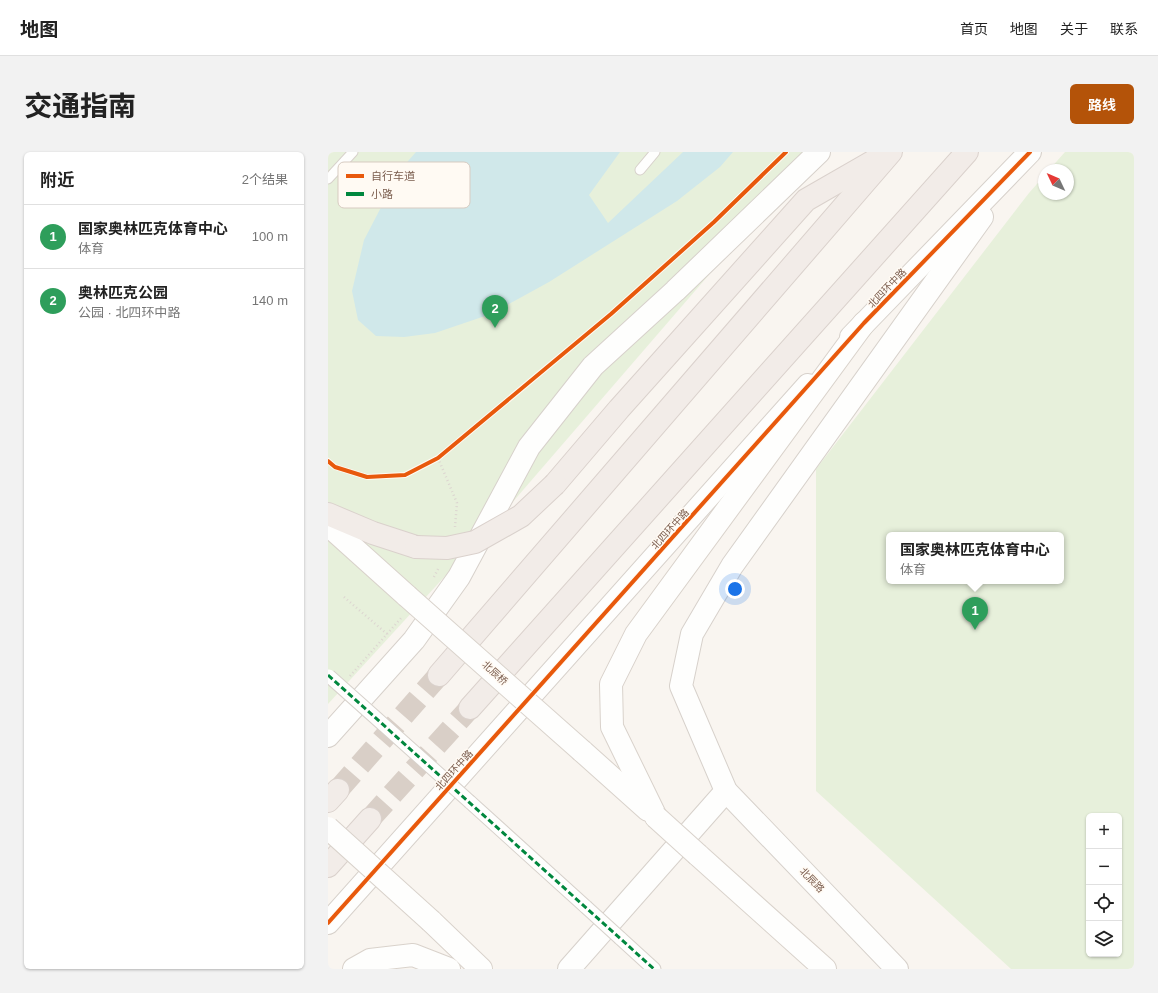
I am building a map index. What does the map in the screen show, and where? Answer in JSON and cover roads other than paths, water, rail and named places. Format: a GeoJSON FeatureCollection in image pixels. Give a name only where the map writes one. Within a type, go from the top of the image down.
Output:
{"type":"FeatureCollection","features":[{"type":"Feature","properties":{"kind":"highway"},"geometry":{"type":"LineString","coordinates":[[328,514],[373,533],[416,547],[447,548],[475,542],[521,516],[555,484],[619,409],[806,200],[890,152]]}},
{"type":"Feature","properties":{"kind":"highway"},"geometry":{"type":"LineString","coordinates":[[439,675],[890,152]]}},
{"type":"Feature","properties":{"kind":"highway"},"geometry":{"type":"LineString","coordinates":[[950,171],[962,152]]}},
{"type":"Feature","properties":{"kind":"highway"},"geometry":{"type":"LineString","coordinates":[[470,708],[967,152]]}},
{"type":"Feature","properties":{"kind":"highway"},"geometry":{"type":"LineString","coordinates":[[328,866],[370,819]]}},
{"type":"Feature","properties":{"kind":"street"},"geometry":{"type":"LineString","coordinates":[[328,736],[414,640],[459,577],[529,447],[593,366],[674,291],[819,152]]}},
{"type":"Feature","properties":{"kind":"street"},"geometry":{"type":"LineString","coordinates":[[569,969],[726,791],[681,686],[692,634],[732,566],[1027,155]]}},
{"type":"Feature","properties":{"kind":"street","name":"北四环中路"},"geometry":{"type":"LineString","coordinates":[[328,923],[864,322],[1027,155]]}},
{"type":"Feature","properties":{"kind":"street"},"geometry":{"type":"LineString","coordinates":[[656,818],[612,727],[611,684],[636,634],[864,322]]}},
{"type":"Feature","properties":{"kind":"street","name":"北辰桥"},"geometry":{"type":"LineString","coordinates":[[328,525],[825,969]]}},
{"type":"Feature","properties":{"kind":"street"},"geometry":{"type":"LineString","coordinates":[[329,676],[654,969]]}},
{"type":"Feature","properties":{"kind":"street","name":"北辰路"},"geometry":{"type":"LineString","coordinates":[[726,791],[897,969]]}},
{"type":"Feature","properties":{"kind":"street"},"geometry":{"type":"LineString","coordinates":[[328,828],[431,921],[481,969]]}},
{"type":"Feature","properties":{"kind":"street"},"geometry":{"type":"LineString","coordinates":[[354,969],[370,960],[413,955],[449,969]]}},
{"type":"Feature","properties":{"kind":"lane"},"geometry":{"type":"LineString","coordinates":[[344,162],[353,152]]}},
{"type":"Feature","properties":{"kind":"lane"},"geometry":{"type":"LineString","coordinates":[[640,170],[655,152]]}},
{"type":"Feature","properties":{"kind":"lane"},"geometry":{"type":"LineString","coordinates":[[328,179],[338,168]]}},
{"type":"Feature","properties":{"kind":"water"},"geometry":{"type":"Polygon","coordinates":[[[416,152],[620,152],[589,195],[608,223],[683,152],[733,152],[720,167],[677,201],[549,282],[491,314],[435,333],[404,337],[376,336],[358,320],[352,291],[364,240],[381,208],[470,208],[470,162],[407,162],[416,152]]]}},
{"type":"Feature","properties":{"kind":"tunnel"},"geometry":{"type":"LineString","coordinates":[[338,790],[439,675]]}},
{"type":"Feature","properties":{"kind":"tunnel"},"geometry":{"type":"LineString","coordinates":[[370,819],[470,708]]}},
{"type":"Feature","properties":{"kind":"place","name":"奥林匹克公园"},"geometry":{"type":"Point","coordinates":[495,328]}},
{"type":"Feature","properties":{"kind":"place","name":"国家奥林匹克体育中心"},"geometry":{"type":"Point","coordinates":[975,630]}}]}
